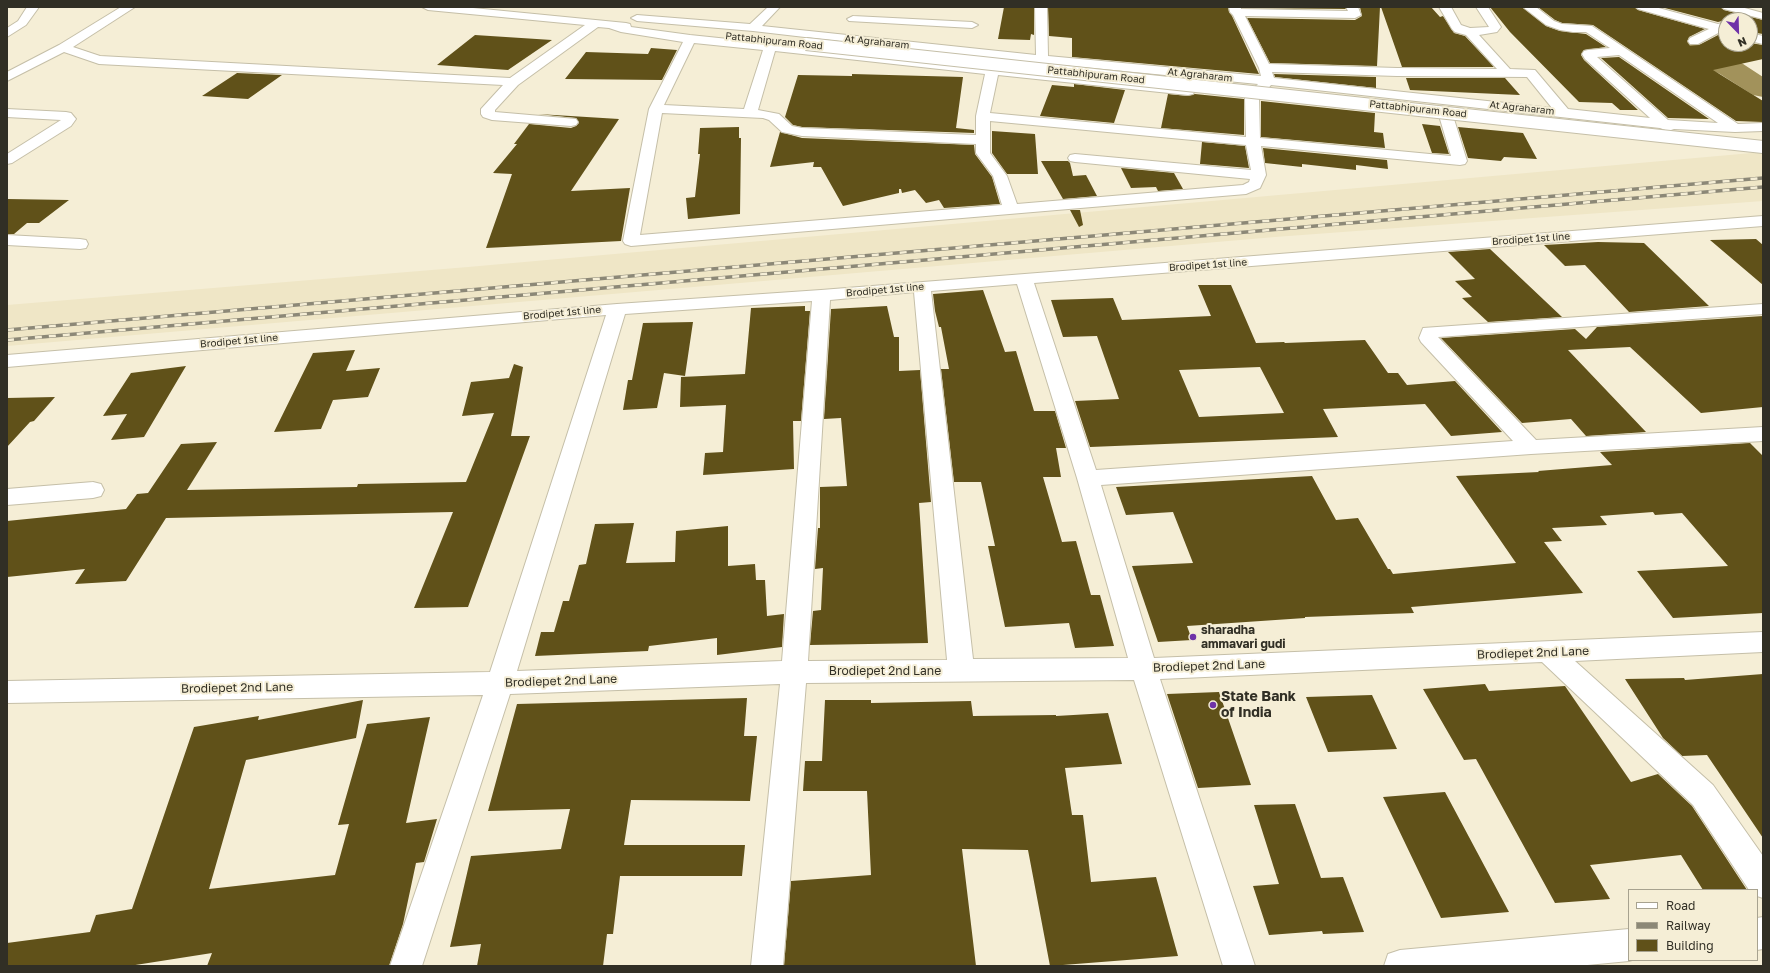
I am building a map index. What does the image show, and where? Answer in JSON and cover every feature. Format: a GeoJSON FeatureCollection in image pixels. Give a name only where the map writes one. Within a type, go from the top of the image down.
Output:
{"type":"FeatureCollection","features":[{"type":"Feature","properties":{"kind":"street"},"geometry":{"type":"LineString","coordinates":[[7,33],[22,23],[33,7]]}},
{"type":"Feature","properties":{"kind":"street"},"geometry":{"type":"LineString","coordinates":[[7,76],[63,48],[129,7]]}},
{"type":"Feature","properties":{"kind":"street","name":"Pattabhipuram Road"},"geometry":{"type":"LineString","coordinates":[[428,7],[596,23],[614,22]]}},
{"type":"Feature","properties":{"kind":"street","name":"Pattabhipuram Road"},"geometry":{"type":"LineString","coordinates":[[517,7],[614,22],[1763,141]]}},
{"type":"Feature","properties":{"kind":"street"},"geometry":{"type":"LineString","coordinates":[[753,28],[774,7]]}},
{"type":"Feature","properties":{"kind":"street"},"geometry":{"type":"LineString","coordinates":[[1041,7],[1042,59]]}},
{"type":"Feature","properties":{"kind":"street"},"geometry":{"type":"LineString","coordinates":[[690,39],[656,108],[631,241],[1246,189],[1255,185],[1259,175],[1253,142],[1252,98],[1268,81],[1265,68],[1236,10],[1356,15],[1352,7]]}},
{"type":"Feature","properties":{"kind":"street"},"geometry":{"type":"LineString","coordinates":[[1445,7],[1456,27],[1462,31],[1488,32],[1493,30],[1495,27],[1482,7]]}},
{"type":"Feature","properties":{"kind":"street"},"geometry":{"type":"LineString","coordinates":[[1528,7],[1550,23],[1560,27],[1574,29],[1588,28],[1735,128]]}},
{"type":"Feature","properties":{"kind":"street"},"geometry":{"type":"LineString","coordinates":[[1642,7],[1718,26]]}},
{"type":"Feature","properties":{"kind":"street"},"geometry":{"type":"LineString","coordinates":[[1728,7],[1749,12],[1759,7]]}},
{"type":"Feature","properties":{"kind":"street","name":"At Agraharam"},"geometry":{"type":"LineString","coordinates":[[614,22],[649,13],[753,28],[969,52],[1268,81],[1666,124],[1735,128],[1763,127]]}},
{"type":"Feature","properties":{"kind":"street"},"geometry":{"type":"LineString","coordinates":[[969,52],[974,13]]}},
{"type":"Feature","properties":{"kind":"street"},"geometry":{"type":"LineString","coordinates":[[853,19],[972,25]]}},
{"type":"Feature","properties":{"kind":"street"},"geometry":{"type":"LineString","coordinates":[[614,22],[621,29],[690,39],[1447,119],[1718,146],[1763,141]]}},
{"type":"Feature","properties":{"kind":"street"},"geometry":{"type":"LineString","coordinates":[[571,122],[492,116],[488,114],[488,109],[513,82],[596,23]]}},
{"type":"Feature","properties":{"kind":"street"},"geometry":{"type":"LineString","coordinates":[[1694,41],[1718,31]]}},
{"type":"Feature","properties":{"kind":"street"},"geometry":{"type":"LineString","coordinates":[[1470,32],[1507,73]]}},
{"type":"Feature","properties":{"kind":"street","name":"Pattabhipuram Road"},"geometry":{"type":"LineString","coordinates":[[807,42],[1763,147]]}},
{"type":"Feature","properties":{"kind":"street"},"geometry":{"type":"LineString","coordinates":[[750,113],[770,47]]}},
{"type":"Feature","properties":{"kind":"street"},"geometry":{"type":"LineString","coordinates":[[63,48],[99,60],[513,82]]}},
{"type":"Feature","properties":{"kind":"street"},"geometry":{"type":"LineString","coordinates":[[1620,51],[1588,54],[1666,124],[1682,142]]}},
{"type":"Feature","properties":{"kind":"street"},"geometry":{"type":"LineString","coordinates":[[1265,68],[1397,72],[1531,73],[1563,112]]}},
{"type":"Feature","properties":{"kind":"street"},"geometry":{"type":"LineString","coordinates":[[992,71],[983,116],[983,153],[1000,176],[1011,210]]}},
{"type":"Feature","properties":{"kind":"street"},"geometry":{"type":"LineString","coordinates":[[656,108],[750,113],[774,117],[793,131],[982,140]]}},
{"type":"Feature","properties":{"kind":"street"},"geometry":{"type":"LineString","coordinates":[[7,113],[66,116],[69,119],[66,123],[7,160]]}},
{"type":"Feature","properties":{"kind":"street"},"geometry":{"type":"LineString","coordinates":[[983,116],[1460,161],[1447,119]]}},
{"type":"Feature","properties":{"kind":"street"},"geometry":{"type":"LineString","coordinates":[[1075,158],[1259,175]]}},
{"type":"Feature","properties":{"kind":"street","name":"Brodipet 1st line"},"geometry":{"type":"LineString","coordinates":[[7,361],[617,309],[821,296],[922,286],[1763,221]]}},
{"type":"Feature","properties":{"kind":"street"},"geometry":{"type":"LineString","coordinates":[[7,240],[80,244]]}},
{"type":"Feature","properties":{"kind":"street"},"geometry":{"type":"LineString","coordinates":[[1024,279],[1088,478],[1144,669],[1239,966]]}},
{"type":"Feature","properties":{"kind":"street"},"geometry":{"type":"LineString","coordinates":[[922,286],[962,671]]}},
{"type":"Feature","properties":{"kind":"street"},"geometry":{"type":"LineString","coordinates":[[767,966],[794,672],[821,296]]}},
{"type":"Feature","properties":{"kind":"street"},"geometry":{"type":"LineString","coordinates":[[406,966],[500,683],[617,309]]}},
{"type":"Feature","properties":{"kind":"street"},"geometry":{"type":"LineString","coordinates":[[1531,447],[1428,338],[1430,332],[1763,309]]}},
{"type":"Feature","properties":{"kind":"street"},"geometry":{"type":"LineString","coordinates":[[1088,478],[1531,447],[1763,434]]}},
{"type":"Feature","properties":{"kind":"street"},"geometry":{"type":"LineString","coordinates":[[7,497],[93,490]]}},
{"type":"Feature","properties":{"kind":"street","name":"Brodiepet 2nd Lane"},"geometry":{"type":"LineString","coordinates":[[7,692],[500,683],[794,672],[1144,669],[1763,642]]}},
{"type":"Feature","properties":{"kind":"street"},"geometry":{"type":"LineString","coordinates":[[1549,652],[1703,795],[1763,882]]}},
{"type":"Feature","properties":{"kind":"street"},"geometry":{"type":"LineString","coordinates":[[1400,966],[1628,945]]}},
{"type":"Feature","properties":{"kind":"shaded area"},"geometry":{"type":"Polygon","coordinates":[[[1763,152],[1763,201],[1275,237],[7,346],[7,305],[468,267],[1763,152]]]}},
{"type":"Feature","properties":{"kind":"building"},"geometry":{"type":"Polygon","coordinates":[[[1004,7],[1034,7],[1034,35],[1031,34],[1030,40],[998,39],[1004,7]]]}},
{"type":"Feature","properties":{"kind":"building"},"geometry":{"type":"Polygon","coordinates":[[[1048,7],[1228,7],[1259,74],[1072,57],[1072,38],[1049,36],[1048,7]]]}},
{"type":"Feature","properties":{"kind":"building"},"geometry":{"type":"Polygon","coordinates":[[[1345,7],[1346,9],[1242,8],[1345,7]]]}},
{"type":"Feature","properties":{"kind":"building"},"geometry":{"type":"Polygon","coordinates":[[[1360,7],[1380,7],[1377,66],[1270,63],[1247,18],[1355,20],[1362,16],[1360,7]]]}},
{"type":"Feature","properties":{"kind":"building"},"geometry":{"type":"Polygon","coordinates":[[[1381,7],[1431,7],[1440,17],[1443,16],[1454,33],[1465,36],[1494,67],[1402,67],[1381,7]]]}},
{"type":"Feature","properties":{"kind":"building"},"geometry":{"type":"Polygon","coordinates":[[[1490,7],[1522,7],[1546,26],[1560,31],[1586,34],[1606,47],[1584,50],[1581,55],[1584,60],[1638,110],[1620,110],[1612,103],[1579,102],[1510,32],[1490,7]]]}},
{"type":"Feature","properties":{"kind":"building"},"geometry":{"type":"Polygon","coordinates":[[[1538,7],[1634,7],[1638,10],[1705,29],[1689,37],[1687,42],[1690,46],[1699,45],[1718,35],[1718,52],[1758,52],[1758,44],[1763,45],[1763,59],[1713,70],[1763,101],[1763,122],[1736,121],[1593,25],[1562,23],[1555,20],[1538,7]]]}},
{"type":"Feature","properties":{"kind":"building"},"geometry":{"type":"Polygon","coordinates":[[[1661,7],[1720,7],[1724,10],[1732,12],[1718,12],[1718,22],[1661,7]]]}},
{"type":"Feature","properties":{"kind":"building"},"geometry":{"type":"Polygon","coordinates":[[[1758,19],[1763,20],[1763,34],[1758,33],[1758,19]]]}},
{"type":"Feature","properties":{"kind":"building"},"geometry":{"type":"Polygon","coordinates":[[[475,35],[552,40],[508,70],[437,65],[475,35]]]}},
{"type":"Feature","properties":{"kind":"building"},"geometry":{"type":"Polygon","coordinates":[[[651,48],[677,50],[662,80],[565,79],[586,52],[648,54],[651,48]]]}},
{"type":"Feature","properties":{"kind":"building"},"geometry":{"type":"Polygon","coordinates":[[[1619,57],[1709,119],[1668,118],[1601,58],[1619,57]]]}},
{"type":"Feature","properties":{"kind":"building"},"geometry":{"type":"Polygon","coordinates":[[[237,73],[282,75],[248,99],[202,96],[237,73]]]}},
{"type":"Feature","properties":{"kind":"building"},"geometry":{"type":"Polygon","coordinates":[[[852,74],[963,77],[956,128],[974,130],[974,133],[802,127],[793,125],[785,117],[798,75],[852,76],[852,74]]]}},
{"type":"Feature","properties":{"kind":"building"},"geometry":{"type":"Polygon","coordinates":[[[1274,74],[1376,77],[1376,88],[1275,77],[1274,74]]]}},
{"type":"Feature","properties":{"kind":"building"},"geometry":{"type":"Polygon","coordinates":[[[1406,78],[1505,78],[1520,95],[1410,90],[1406,78]]]}},
{"type":"Feature","properties":{"kind":"building"},"geometry":{"type":"Polygon","coordinates":[[[1074,84],[1125,90],[1114,123],[1040,116],[1052,85],[1074,87],[1074,84]]]}},
{"type":"Feature","properties":{"kind":"building"},"geometry":{"type":"Polygon","coordinates":[[[1168,94],[1188,96],[1195,94],[1244,99],[1244,135],[1161,128],[1168,94]]]}},
{"type":"Feature","properties":{"kind":"building"},"geometry":{"type":"Polygon","coordinates":[[[1261,101],[1375,113],[1374,132],[1383,133],[1385,148],[1261,137],[1261,101]]]}},
{"type":"Feature","properties":{"kind":"building"},"geometry":{"type":"Polygon","coordinates":[[[538,114],[619,119],[571,191],[630,188],[621,241],[486,248],[512,174],[493,173],[517,144],[514,144],[529,124],[571,128],[579,123],[576,118],[538,114]]]}},
{"type":"Feature","properties":{"kind":"building"},"geometry":{"type":"Polygon","coordinates":[[[1422,124],[1440,126],[1449,154],[1432,153],[1422,124]]]}},
{"type":"Feature","properties":{"kind":"building"},"geometry":{"type":"Polygon","coordinates":[[[739,127],[739,138],[741,138],[740,214],[688,219],[686,198],[695,197],[700,154],[698,154],[700,128],[739,127]]]}},
{"type":"Feature","properties":{"kind":"building"},"geometry":{"type":"Polygon","coordinates":[[[1458,127],[1523,133],[1537,159],[1504,157],[1501,161],[1468,158],[1458,127]]]}},
{"type":"Feature","properties":{"kind":"building"},"geometry":{"type":"Polygon","coordinates":[[[992,131],[1035,134],[1038,174],[1007,174],[992,153],[992,131]]]}},
{"type":"Feature","properties":{"kind":"building"},"geometry":{"type":"Polygon","coordinates":[[[780,132],[802,138],[974,145],[975,154],[992,177],[1000,204],[944,208],[939,200],[926,203],[915,190],[902,193],[901,189],[899,189],[899,193],[843,206],[821,167],[813,167],[814,162],[770,167],[780,132]]]}},
{"type":"Feature","properties":{"kind":"building"},"geometry":{"type":"Polygon","coordinates":[[[1202,142],[1245,146],[1249,168],[1200,164],[1202,142]]]}},
{"type":"Feature","properties":{"kind":"building"},"geometry":{"type":"Polygon","coordinates":[[[1263,148],[1387,160],[1388,169],[1356,165],[1356,170],[1302,164],[1302,167],[1265,163],[1263,148]]]}},
{"type":"Feature","properties":{"kind":"building"},"geometry":{"type":"Polygon","coordinates":[[[1041,161],[1068,161],[1070,163],[1073,176],[1086,175],[1097,196],[1063,199],[1041,161]]]}},
{"type":"Feature","properties":{"kind":"building"},"geometry":{"type":"Polygon","coordinates":[[[1121,168],[1174,173],[1183,189],[1158,191],[1156,187],[1131,188],[1121,168]]]}},
{"type":"Feature","properties":{"kind":"building"},"geometry":{"type":"Polygon","coordinates":[[[7,199],[69,200],[39,223],[27,223],[14,234],[7,234],[7,199]]]}},
{"type":"Feature","properties":{"kind":"building"},"geometry":{"type":"Polygon","coordinates":[[[1070,210],[1080,210],[1083,225],[1079,227],[1070,210]]]}},
{"type":"Feature","properties":{"kind":"building"},"geometry":{"type":"Polygon","coordinates":[[[1756,239],[1763,245],[1763,285],[1710,240],[1756,239]]]}},
{"type":"Feature","properties":{"kind":"building"},"geometry":{"type":"Polygon","coordinates":[[[1598,242],[1644,243],[1709,306],[1629,312],[1585,265],[1565,266],[1544,245],[1598,242]]]}},
{"type":"Feature","properties":{"kind":"building"},"geometry":{"type":"Polygon","coordinates":[[[1490,249],[1562,317],[1488,322],[1462,298],[1472,297],[1455,281],[1475,279],[1448,252],[1490,249]]]}},
{"type":"Feature","properties":{"kind":"building"},"geometry":{"type":"Polygon","coordinates":[[[1198,285],[1231,285],[1256,343],[1365,340],[1388,373],[1398,373],[1407,385],[1455,381],[1502,432],[1451,436],[1425,404],[1323,409],[1338,437],[1090,447],[1075,401],[1119,399],[1097,336],[1063,337],[1051,300],[1113,298],[1122,320],[1211,316],[1198,285]],[[1260,367],[1179,370],[1199,417],[1284,413],[1260,367]]]}},
{"type":"Feature","properties":{"kind":"building"},"geometry":{"type":"Polygon","coordinates":[[[983,290],[1005,352],[1016,351],[1034,411],[1055,411],[1066,448],[1056,448],[1061,477],[1043,477],[1062,542],[1076,541],[1091,595],[1100,595],[1114,646],[1075,648],[1069,623],[1005,627],[988,546],[995,546],[981,482],[954,482],[941,369],[949,369],[941,327],[939,327],[935,311],[933,294],[983,290]]]}},
{"type":"Feature","properties":{"kind":"building"},"geometry":{"type":"Polygon","coordinates":[[[805,306],[805,311],[810,311],[801,421],[793,421],[794,469],[703,475],[705,453],[723,452],[726,405],[680,407],[681,377],[745,374],[751,308],[805,306]]]}},
{"type":"Feature","properties":{"kind":"building"},"geometry":{"type":"Polygon","coordinates":[[[887,306],[894,337],[899,337],[899,371],[920,370],[931,502],[919,503],[928,643],[810,645],[813,611],[821,610],[823,568],[815,569],[818,528],[820,528],[820,487],[847,486],[841,418],[824,419],[831,309],[887,306]]]}},
{"type":"Feature","properties":{"kind":"building"},"geometry":{"type":"Polygon","coordinates":[[[1763,316],[1763,407],[1701,413],[1630,347],[1568,350],[1646,432],[1586,436],[1571,419],[1522,423],[1441,338],[1575,329],[1586,339],[1597,327],[1763,316]]]}},
{"type":"Feature","properties":{"kind":"building"},"geometry":{"type":"Polygon","coordinates":[[[693,322],[685,376],[664,373],[657,408],[623,410],[628,380],[632,380],[643,323],[693,322]]]}},
{"type":"Feature","properties":{"kind":"building"},"geometry":{"type":"Polygon","coordinates":[[[355,350],[346,371],[380,368],[368,397],[333,400],[321,429],[274,432],[313,353],[355,350]]]}},
{"type":"Feature","properties":{"kind":"building"},"geometry":{"type":"Polygon","coordinates":[[[514,364],[523,367],[511,436],[530,436],[468,607],[414,608],[453,512],[166,518],[126,581],[75,584],[85,569],[7,577],[7,521],[126,509],[137,494],[148,493],[181,444],[217,442],[187,490],[357,487],[358,484],[466,482],[494,413],[462,416],[471,382],[509,378],[514,364]]]}},
{"type":"Feature","properties":{"kind":"building"},"geometry":{"type":"Polygon","coordinates":[[[186,366],[144,437],[111,440],[127,414],[103,416],[131,373],[186,366]]]}},
{"type":"Feature","properties":{"kind":"building"},"geometry":{"type":"Polygon","coordinates":[[[55,397],[34,421],[30,422],[7,447],[7,398],[55,397]]]}},
{"type":"Feature","properties":{"kind":"building"},"geometry":{"type":"Polygon","coordinates":[[[1750,443],[1763,456],[1763,613],[1673,618],[1637,571],[1728,566],[1682,513],[1655,515],[1653,512],[1600,516],[1607,525],[1552,528],[1562,541],[1544,542],[1583,593],[1411,607],[1414,613],[1305,617],[1187,626],[1192,640],[1158,642],[1132,566],[1193,563],[1173,512],[1126,515],[1116,487],[1312,476],[1336,520],[1358,518],[1388,569],[1390,569],[1393,574],[1516,563],[1456,476],[1539,472],[1538,471],[1612,465],[1600,452],[1750,443]]]}},
{"type":"Feature","properties":{"kind":"building"},"geometry":{"type":"Polygon","coordinates":[[[634,523],[626,563],[675,562],[676,531],[728,526],[728,566],[755,564],[756,580],[765,580],[767,616],[784,614],[782,647],[717,655],[717,638],[649,646],[648,651],[535,656],[541,632],[554,632],[563,601],[569,601],[579,565],[586,564],[595,524],[634,523]]]}},
{"type":"Feature","properties":{"kind":"building"},"geometry":{"type":"Polygon","coordinates":[[[1763,674],[1763,838],[1707,755],[1682,756],[1663,738],[1625,679],[1684,678],[1685,680],[1763,674]]]}},
{"type":"Feature","properties":{"kind":"building"},"geometry":{"type":"Polygon","coordinates":[[[1485,684],[1489,691],[1565,686],[1631,782],[1658,774],[1692,806],[1746,889],[1702,889],[1681,855],[1590,865],[1610,899],[1555,903],[1476,759],[1464,760],[1423,689],[1485,684]]]}},
{"type":"Feature","properties":{"kind":"building"},"geometry":{"type":"Polygon","coordinates":[[[1219,692],[1251,785],[1198,788],[1167,694],[1219,692]]]}},
{"type":"Feature","properties":{"kind":"building"},"geometry":{"type":"Polygon","coordinates":[[[1372,695],[1397,749],[1328,752],[1306,697],[1372,695]]]}},
{"type":"Feature","properties":{"kind":"building"},"geometry":{"type":"Polygon","coordinates":[[[747,698],[744,736],[757,736],[750,801],[631,800],[624,845],[745,845],[742,876],[620,876],[613,934],[607,934],[603,966],[477,966],[481,944],[450,947],[471,856],[561,849],[570,809],[488,811],[517,704],[747,698]]]}},
{"type":"Feature","properties":{"kind":"building"},"geometry":{"type":"Polygon","coordinates":[[[363,700],[356,738],[246,760],[209,889],[335,875],[349,824],[338,825],[367,724],[430,717],[406,823],[437,819],[424,862],[416,863],[403,924],[389,966],[207,966],[212,953],[129,966],[7,966],[7,943],[90,932],[96,915],[132,909],[194,727],[259,716],[258,720],[363,700]]]}},
{"type":"Feature","properties":{"kind":"building"},"geometry":{"type":"Polygon","coordinates":[[[825,700],[871,700],[871,703],[971,701],[973,716],[1056,716],[1108,713],[1122,764],[1065,768],[1072,815],[1083,815],[1091,882],[1156,877],[1178,956],[1050,966],[1028,850],[962,849],[976,966],[784,966],[791,881],[871,875],[867,791],[803,791],[805,761],[822,761],[825,700]]]}},
{"type":"Feature","properties":{"kind":"building"},"geometry":{"type":"Polygon","coordinates":[[[1445,792],[1509,912],[1441,918],[1383,797],[1445,792]]]}},
{"type":"Feature","properties":{"kind":"building"},"geometry":{"type":"Polygon","coordinates":[[[1295,804],[1321,878],[1343,877],[1364,932],[1323,934],[1322,931],[1269,935],[1253,886],[1279,884],[1254,805],[1295,804]]]}},
{"type":"Feature","properties":{"kind":"waterway"},"geometry":{"type":"LineString","coordinates":[[1587,7],[1643,29],[1730,68],[1763,89]]}},
{"type":"Feature","properties":{"kind":"railway"},"geometry":{"type":"LineString","coordinates":[[7,330],[1763,178]]}},
{"type":"Feature","properties":{"kind":"railway"},"geometry":{"type":"LineString","coordinates":[[7,340],[1763,187]]}},
{"type":"Feature","properties":{"kind":"place","name":"sharadha ammavari gudi"},"geometry":{"type":"Point","coordinates":[1193,637]}},
{"type":"Feature","properties":{"kind":"place","name":"State Bank of India"},"geometry":{"type":"Point","coordinates":[1213,705]}}]}
